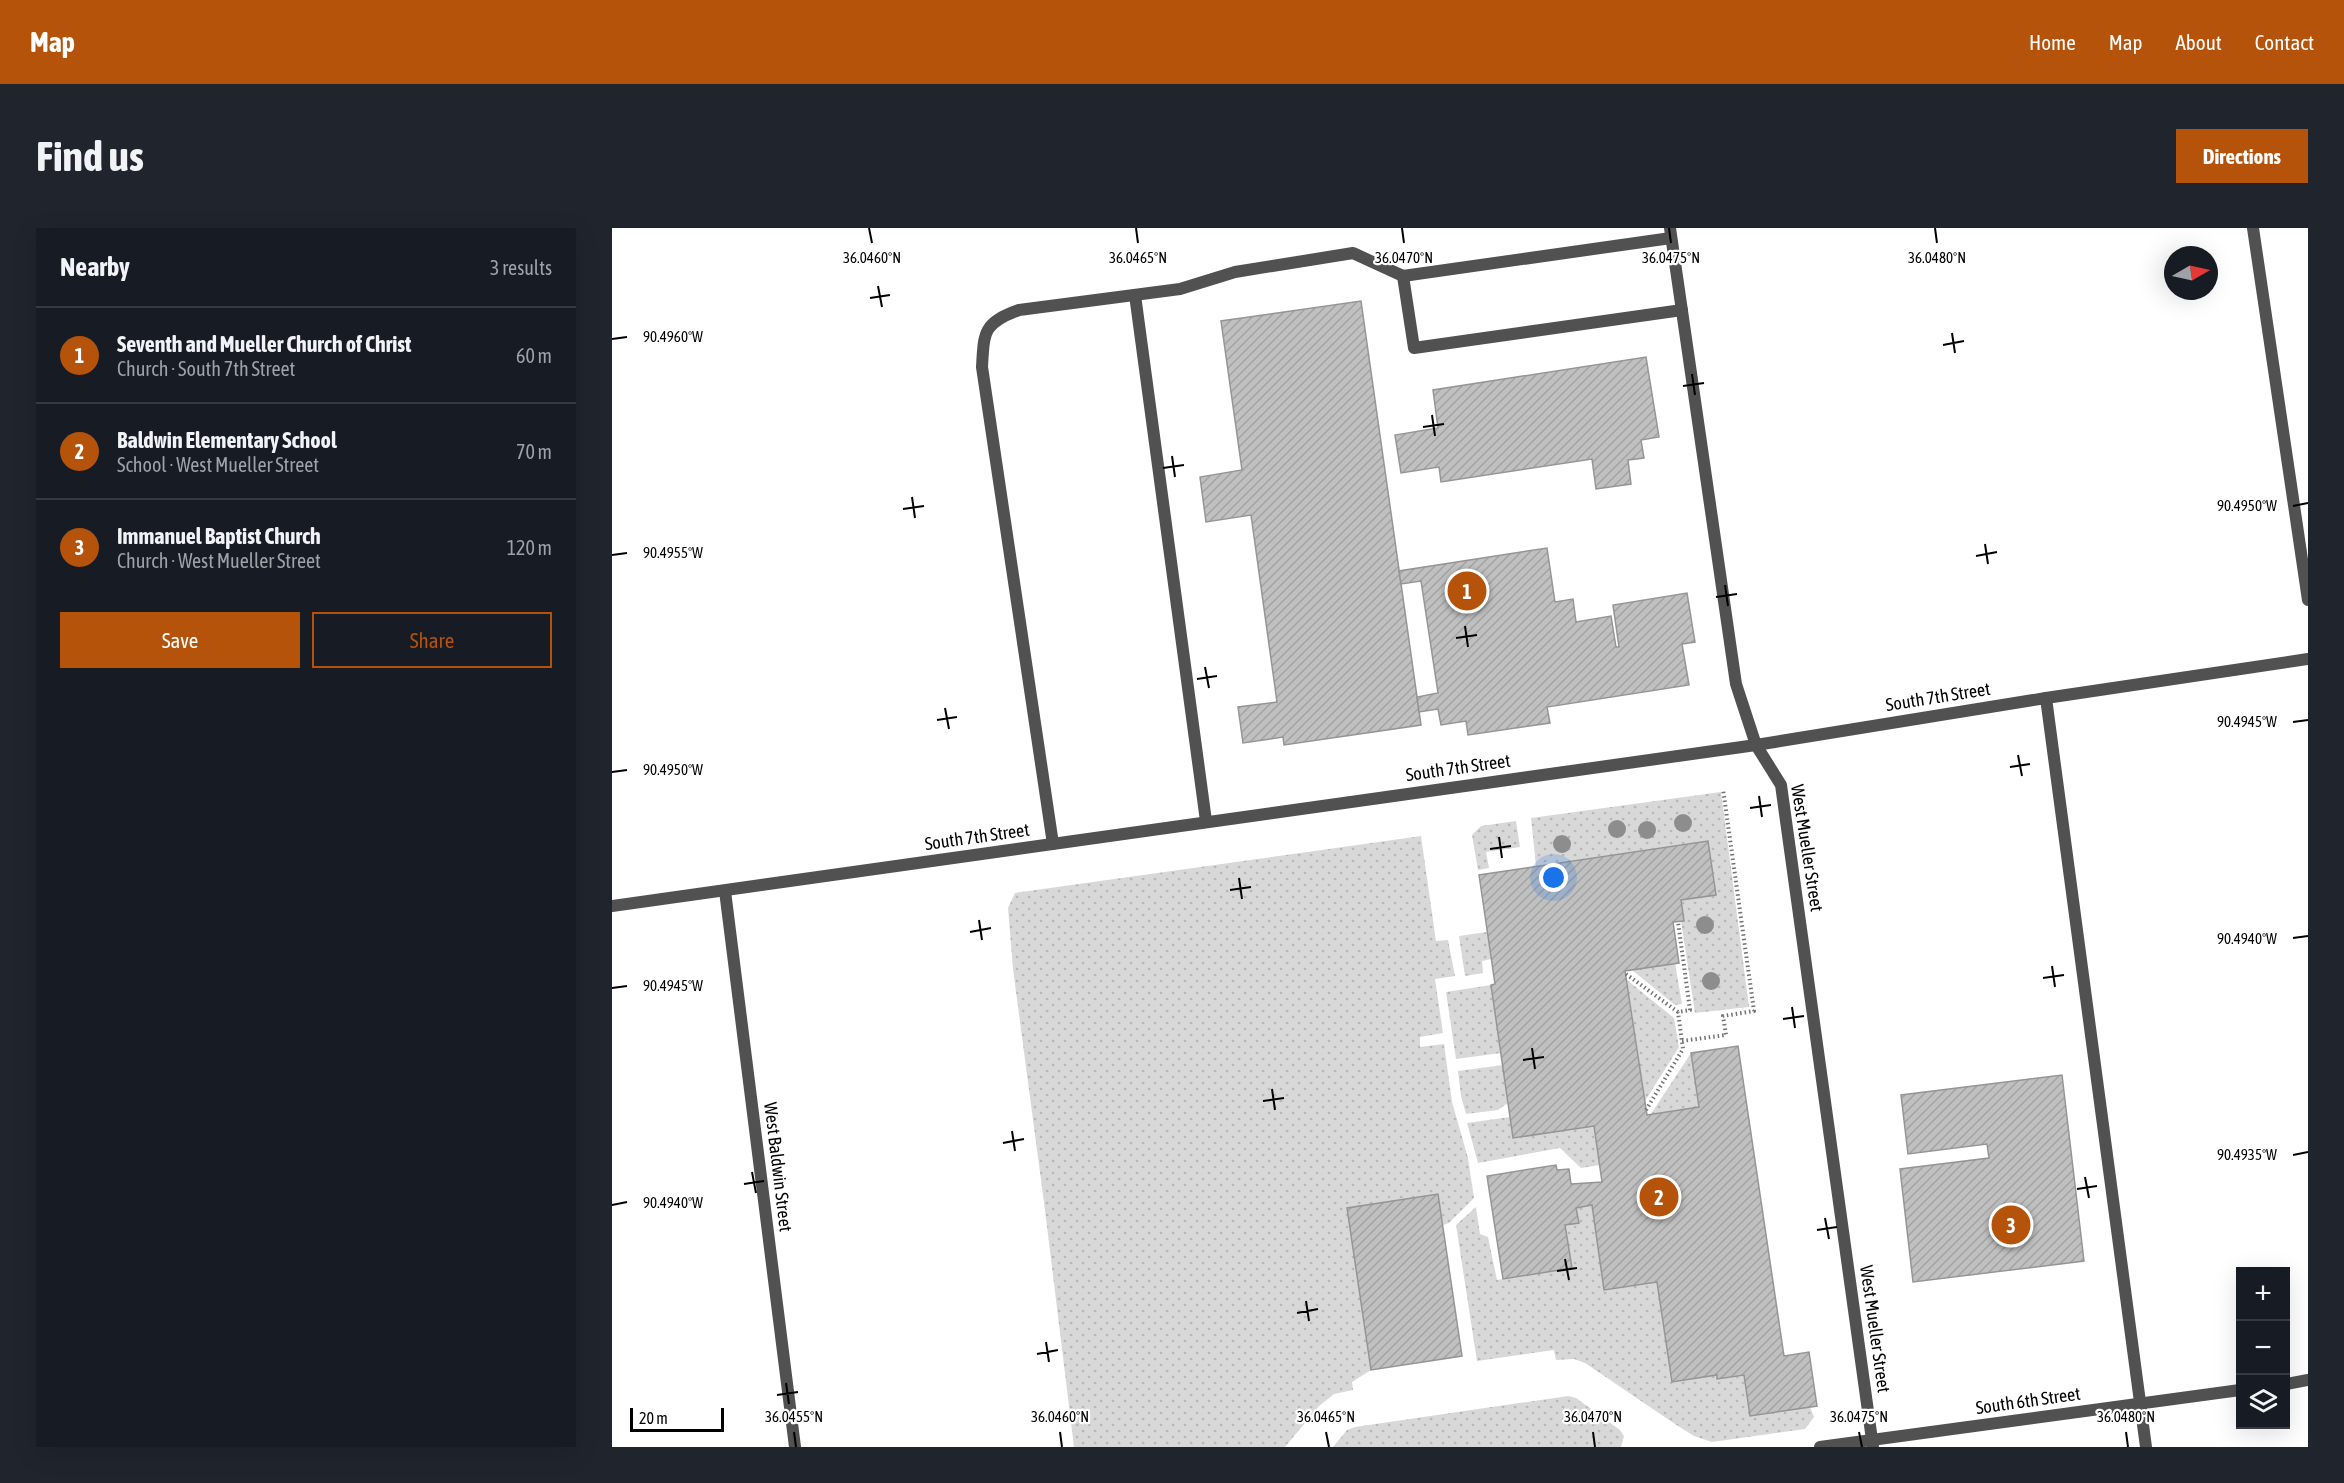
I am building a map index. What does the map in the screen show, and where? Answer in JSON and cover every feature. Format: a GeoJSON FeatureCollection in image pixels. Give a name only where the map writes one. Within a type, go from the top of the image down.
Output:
{"type":"FeatureCollection","features":[{"type":"Feature","properties":{"kind":"street"},"geometry":{"type":"LineString","coordinates":[[2253,228],[2308,600]]}},
{"type":"Feature","properties":{"kind":"street"},"geometry":{"type":"LineString","coordinates":[[1053,844],[982,367],[984,334],[998,317],[1019,310],[1180,289],[1235,272],[1353,253],[1403,276],[1670,233]]}},
{"type":"Feature","properties":{"kind":"street","name":"West Mueller Street"},"geometry":{"type":"LineString","coordinates":[[1670,233],[1736,684],[1756,745],[1781,785],[1872,1443]]}},
{"type":"Feature","properties":{"kind":"street"},"geometry":{"type":"LineString","coordinates":[[1403,276],[1414,348],[1682,310]]}},
{"type":"Feature","properties":{"kind":"street"},"geometry":{"type":"LineString","coordinates":[[1135,295],[1206,821]]}},
{"type":"Feature","properties":{"kind":"street","name":"South 7th Street"},"geometry":{"type":"LineString","coordinates":[[612,906],[1756,745],[2308,659]]}},
{"type":"Feature","properties":{"kind":"street"},"geometry":{"type":"LineString","coordinates":[[2046,698],[2146,1447]]}},
{"type":"Feature","properties":{"kind":"street","name":"West Baldwin Street"},"geometry":{"type":"LineString","coordinates":[[725,891],[795,1447]]}},
{"type":"Feature","properties":{"kind":"street"},"geometry":{"type":"LineString","coordinates":[[2290,1383],[2308,1380]]}},
{"type":"Feature","properties":{"kind":"street","name":"South 6th Street"},"geometry":{"type":"LineString","coordinates":[[1820,1447],[1872,1443],[2236,1391]]}},
{"type":"Feature","properties":{"kind":"path"},"geometry":{"type":"LineString","coordinates":[[1682,1041],[1726,1035],[1723,1016],[1754,1011],[1723,789]]}},
{"type":"Feature","properties":{"kind":"path"},"geometry":{"type":"LineString","coordinates":[[1626,974],[1678,1012],[1690,1010],[1678,922]]}},
{"type":"Feature","properties":{"kind":"path"},"geometry":{"type":"LineString","coordinates":[[1646,1110],[1683,1049],[1678,1012]]}},
{"type":"Feature","properties":{"kind":"shaded area"},"geometry":{"type":"Polygon","coordinates":[[[1721,792],[1749,1007],[1695,1013],[1681,921],[1684,920],[1681,900],[1708,841],[1536,866],[1531,818],[1721,792]]]}},
{"type":"Feature","properties":{"kind":"shaded area"},"geometry":{"type":"Polygon","coordinates":[[[1516,821],[1520,847],[1486,852],[1489,868],[1478,870],[1472,835],[1481,826],[1516,821]]]}},
{"type":"Feature","properties":{"kind":"shaded area"},"geometry":{"type":"Polygon","coordinates":[[[1421,836],[1436,941],[1448,940],[1455,976],[1435,979],[1443,1033],[1420,1037],[1420,1047],[1444,1044],[1452,1102],[1468,1158],[1474,1198],[1449,1223],[1443,1225],[1438,1194],[1348,1209],[1371,1370],[1352,1382],[1353,1390],[1334,1394],[1319,1406],[1285,1447],[1074,1447],[1013,969],[1008,908],[1015,893],[1421,836]]]}},
{"type":"Feature","properties":{"kind":"shaded area"},"geometry":{"type":"Polygon","coordinates":[[[1487,932],[1491,959],[1482,961],[1483,973],[1465,976],[1459,936],[1487,932]]]}},
{"type":"Feature","properties":{"kind":"shaded area"},"geometry":{"type":"Polygon","coordinates":[[[1675,963],[1682,1004],[1675,1005],[1632,970],[1675,963]]]}},
{"type":"Feature","properties":{"kind":"shaded area"},"geometry":{"type":"Polygon","coordinates":[[[1627,980],[1674,1018],[1679,1047],[1645,1101],[1627,980]]]}},
{"type":"Feature","properties":{"kind":"shaded area"},"geometry":{"type":"Polygon","coordinates":[[[1491,985],[1501,1053],[1456,1059],[1446,992],[1491,985]]]}},
{"type":"Feature","properties":{"kind":"shaded area"},"geometry":{"type":"Polygon","coordinates":[[[1691,1053],[1699,1107],[1651,1114],[1691,1053]]]}},
{"type":"Feature","properties":{"kind":"shaded area"},"geometry":{"type":"Polygon","coordinates":[[[1503,1065],[1508,1103],[1498,1110],[1466,1114],[1458,1071],[1503,1065]]]}},
{"type":"Feature","properties":{"kind":"shaded area"},"geometry":{"type":"Polygon","coordinates":[[[1510,1117],[1514,1138],[1594,1126],[1600,1165],[1581,1168],[1560,1148],[1478,1163],[1467,1123],[1510,1117]]]}},
{"type":"Feature","properties":{"kind":"shaded area"},"geometry":{"type":"Polygon","coordinates":[[[1592,1205],[1605,1290],[1657,1282],[1672,1381],[1717,1375],[1718,1379],[1744,1375],[1750,1416],[1810,1407],[1814,1417],[1805,1429],[1712,1442],[1694,1436],[1585,1363],[1574,1359],[1556,1360],[1554,1350],[1477,1361],[1456,1225],[1476,1207],[1480,1234],[1488,1237],[1497,1280],[1572,1268],[1565,1225],[1579,1223],[1576,1208],[1592,1205]]]}},
{"type":"Feature","properties":{"kind":"shaded area"},"geometry":{"type":"Polygon","coordinates":[[[1568,1396],[1576,1398],[1620,1430],[1624,1436],[1621,1447],[1333,1447],[1347,1430],[1355,1427],[1568,1396]]]}},
{"type":"Feature","properties":{"kind":"building"},"geometry":{"type":"Polygon","coordinates":[[[1361,301],[1421,725],[1284,745],[1283,737],[1243,743],[1238,707],[1277,702],[1251,515],[1206,522],[1200,477],[1242,470],[1221,321],[1361,301]]]}},
{"type":"Feature","properties":{"kind":"building"},"geometry":{"type":"Polygon","coordinates":[[[1646,357],[1659,437],[1641,440],[1644,458],[1628,460],[1631,484],[1596,489],[1592,459],[1441,482],[1439,467],[1401,473],[1395,435],[1438,428],[1433,390],[1646,357]]]}},
{"type":"Feature","properties":{"kind":"building"},"geometry":{"type":"Polygon","coordinates":[[[1547,548],[1555,602],[1573,599],[1576,622],[1611,616],[1616,647],[1619,647],[1613,605],[1687,593],[1695,642],[1682,644],[1689,685],[1547,707],[1550,723],[1468,735],[1466,721],[1441,725],[1438,709],[1419,712],[1417,697],[1438,693],[1421,581],[1401,584],[1399,571],[1547,548]]]}},
{"type":"Feature","properties":{"kind":"building"},"geometry":{"type":"Polygon","coordinates":[[[1708,841],[1716,895],[1681,900],[1684,921],[1673,922],[1679,963],[1625,971],[1647,1115],[1699,1107],[1691,1053],[1738,1046],[1784,1356],[1809,1352],[1817,1406],[1750,1416],[1744,1375],[1717,1379],[1717,1375],[1672,1382],[1657,1282],[1604,1290],[1592,1205],[1576,1208],[1579,1223],[1565,1225],[1572,1268],[1503,1279],[1487,1176],[1556,1165],[1557,1170],[1569,1169],[1571,1184],[1602,1182],[1594,1126],[1513,1138],[1491,985],[1495,984],[1479,875],[1708,841]]]}},
{"type":"Feature","properties":{"kind":"building"},"geometry":{"type":"Polygon","coordinates":[[[2062,1075],[2084,1261],[1913,1282],[1900,1169],[1989,1158],[1987,1144],[1908,1154],[1901,1095],[2062,1075]]]}},
{"type":"Feature","properties":{"kind":"building"},"geometry":{"type":"Polygon","coordinates":[[[1438,1194],[1462,1356],[1371,1370],[1347,1208],[1438,1194]]]}},
{"type":"Feature","properties":{"kind":"place","name":"Seventh and Mueller Church of Christ"},"geometry":{"type":"Point","coordinates":[1467,591]}},
{"type":"Feature","properties":{"kind":"place","name":"Baldwin Elementary School"},"geometry":{"type":"Point","coordinates":[1659,1197]}},
{"type":"Feature","properties":{"kind":"place","name":"Immanuel Baptist Church"},"geometry":{"type":"Point","coordinates":[2011,1225]}}]}
